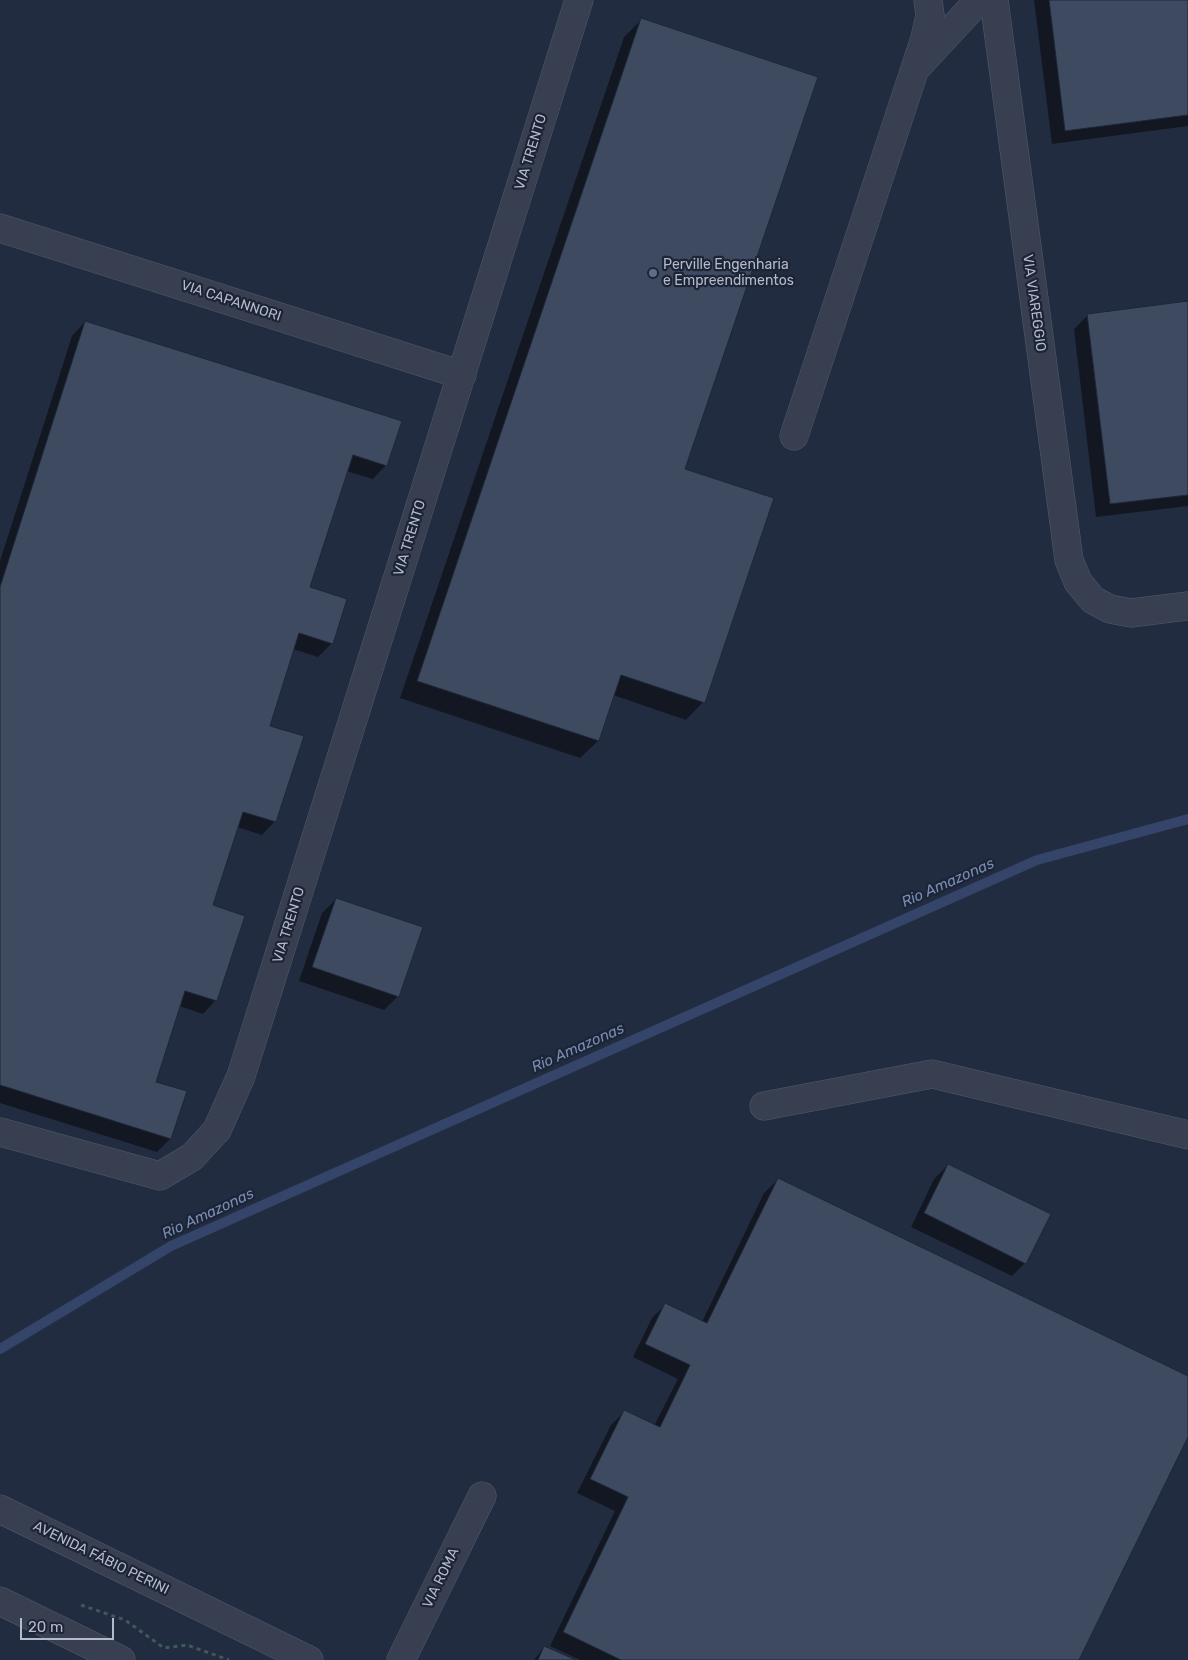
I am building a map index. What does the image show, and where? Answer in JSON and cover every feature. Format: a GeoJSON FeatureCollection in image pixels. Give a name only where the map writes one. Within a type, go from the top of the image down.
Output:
{"type":"FeatureCollection","features":[{"type":"Feature","properties":{"kind":"street","name":"VIA TRENTO"},"geometry":{"type":"LineString","coordinates":[[0,1132],[160,1176],[192,1157],[217,1130],[241,1076],[579,0]]}},
{"type":"Feature","properties":{"kind":"street"},"geometry":{"type":"LineString","coordinates":[[794,436],[927,30],[930,15],[928,0]]}},
{"type":"Feature","properties":{"kind":"street"},"geometry":{"type":"LineString","coordinates":[[914,69],[979,0]]}},
{"type":"Feature","properties":{"kind":"street","name":"VIA VIAREGGIO"},"geometry":{"type":"LineString","coordinates":[[994,0],[1068,560],[1078,582],[1093,600],[1110,609],[1131,613],[1188,606]]}},
{"type":"Feature","properties":{"kind":"street","name":"VIA CAPANNORI"},"geometry":{"type":"LineString","coordinates":[[0,228],[462,375]]}},
{"type":"Feature","properties":{"kind":"street"},"geometry":{"type":"LineString","coordinates":[[764,1106],[932,1074],[1188,1135]]}},
{"type":"Feature","properties":{"kind":"street","name":"VIA ROMA"},"geometry":{"type":"LineString","coordinates":[[401,1660],[482,1496]]}},
{"type":"Feature","properties":{"kind":"street","name":"AVENIDA FÁBIO PERINI"},"geometry":{"type":"LineString","coordinates":[[0,1509],[309,1660]]}},
{"type":"Feature","properties":{"kind":"street"},"geometry":{"type":"LineString","coordinates":[[0,1601],[121,1660]]}},
{"type":"Feature","properties":{"kind":"path"},"geometry":{"type":"LineString","coordinates":[[81,1605],[125,1620],[164,1648],[187,1646],[229,1660]]}},
{"type":"Feature","properties":{"kind":"building"},"geometry":{"type":"Polygon","coordinates":[[[1049,0],[1188,0],[1188,115],[1065,131],[1049,0]]]}},
{"type":"Feature","properties":{"kind":"building","name":"Perville Engenharia e Empreendimentos"},"geometry":{"type":"Polygon","coordinates":[[[641,18],[818,77],[685,469],[774,498],[705,703],[621,675],[599,741],[417,681],[641,18]]]}},
{"type":"Feature","properties":{"kind":"building"},"geometry":{"type":"Polygon","coordinates":[[[1188,301],[1188,495],[1110,504],[1087,314],[1188,301]]]}},
{"type":"Feature","properties":{"kind":"building"},"geometry":{"type":"Polygon","coordinates":[[[85,321],[402,421],[387,466],[353,455],[310,587],[347,599],[333,644],[299,633],[270,726],[304,736],[276,822],[243,812],[213,905],[245,916],[217,1001],[185,991],[156,1082],[187,1091],[171,1139],[0,1085],[0,587],[85,321]]]}},
{"type":"Feature","properties":{"kind":"building"},"geometry":{"type":"Polygon","coordinates":[[[336,898],[423,927],[399,997],[312,967],[336,898]]]}},
{"type":"Feature","properties":{"kind":"building"},"geometry":{"type":"Polygon","coordinates":[[[948,1164],[1051,1214],[1026,1264],[924,1213],[948,1164]]]}},
{"type":"Feature","properties":{"kind":"building"},"geometry":{"type":"Polygon","coordinates":[[[778,1178],[1188,1376],[1188,1437],[1079,1660],[621,1660],[563,1632],[628,1497],[590,1479],[624,1410],[660,1427],[690,1365],[645,1344],[665,1303],[707,1323],[778,1178]]]}},
{"type":"Feature","properties":{"kind":"building"},"geometry":{"type":"Polygon","coordinates":[[[544,1646],[576,1660],[538,1660],[544,1646]]]}},
{"type":"Feature","properties":{"kind":"waterway","name":"Rio Amazonas"},"geometry":{"type":"LineString","coordinates":[[0,1349],[171,1246],[1037,860],[1188,819]]}},
{"type":"Feature","properties":{"kind":"place","name":"Perville Engenharia e Empreendimentos"},"geometry":{"type":"Point","coordinates":[653,273]}}]}
